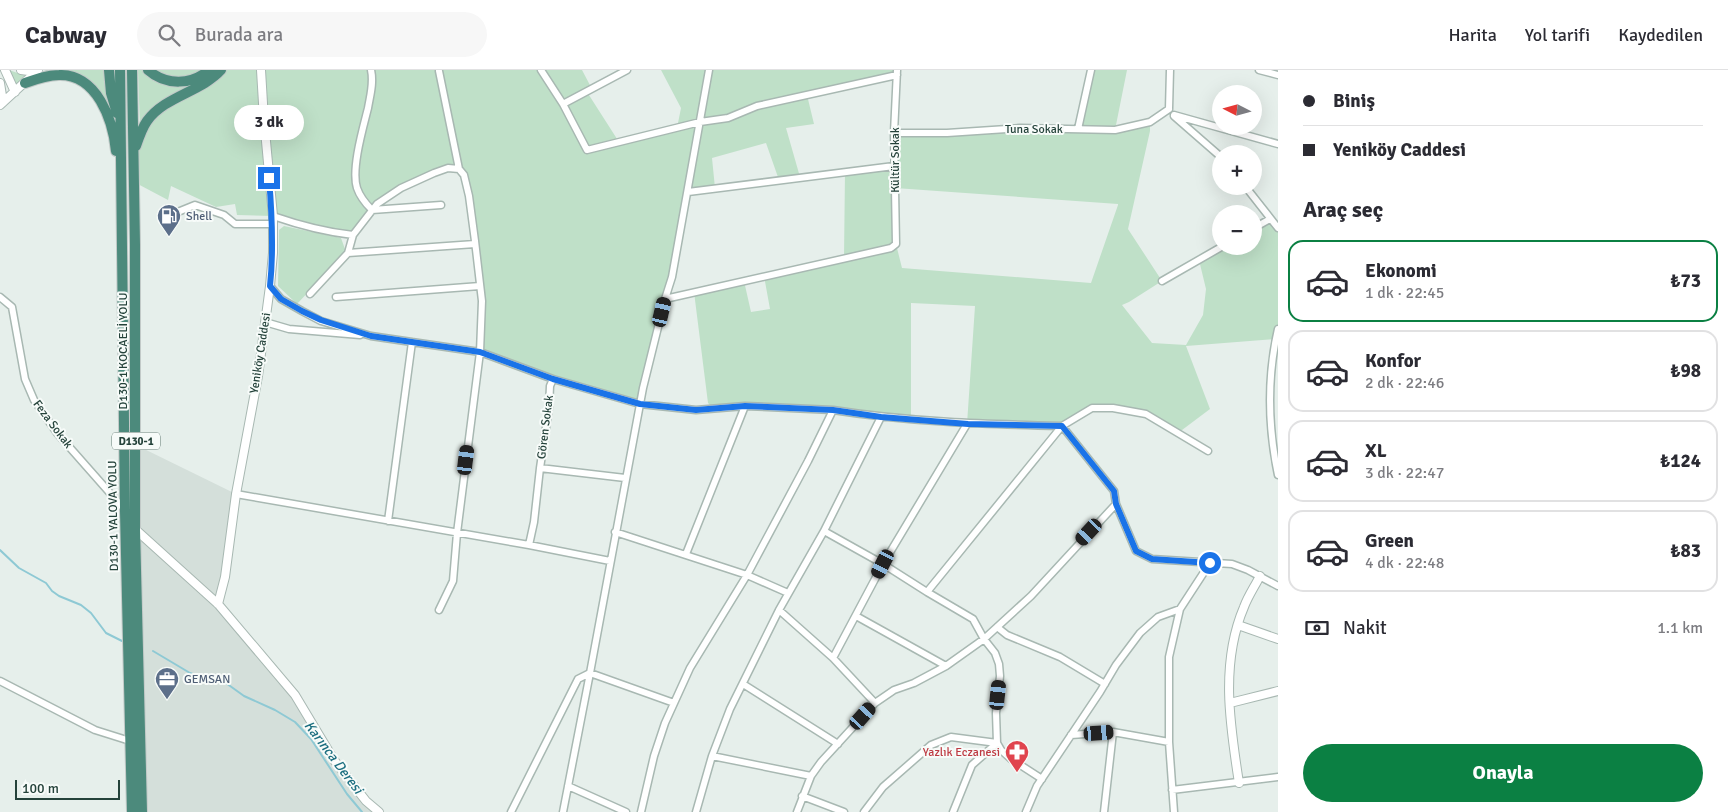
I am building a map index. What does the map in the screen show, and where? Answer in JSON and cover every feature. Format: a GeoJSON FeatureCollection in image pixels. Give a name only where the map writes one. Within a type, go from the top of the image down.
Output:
{"type":"FeatureCollection","features":[{"type":"Feature","properties":{"kind":"highway"},"geometry":{"type":"LineString","coordinates":[[109,70],[111,93],[121,127]]}},
{"type":"Feature","properties":{"kind":"highway","name":"D130-1 YALOVA YOLU"},"geometry":{"type":"LineString","coordinates":[[120,70],[132,812]]}},
{"type":"Feature","properties":{"kind":"highway","name":"D130-1 KOCAELİ YOLU"},"geometry":{"type":"LineString","coordinates":[[132,70],[135,529],[142,812]]}},
{"type":"Feature","properties":{"kind":"highway"},"geometry":{"type":"LineString","coordinates":[[148,70],[155,76],[176,82],[197,78],[209,70]]}},
{"type":"Feature","properties":{"kind":"highway"},"geometry":{"type":"LineString","coordinates":[[134,151],[141,131],[154,112],[204,85],[221,70]]}},
{"type":"Feature","properties":{"kind":"highway"},"geometry":{"type":"LineString","coordinates":[[25,82],[60,74],[78,80],[95,93],[107,112],[115,141],[122,216]]}},
{"type":"Feature","properties":{"kind":"street"},"geometry":{"type":"LineString","coordinates":[[6,70],[15,92]]}},
{"type":"Feature","properties":{"kind":"street"},"geometry":{"type":"LineString","coordinates":[[21,70],[37,71]]}},
{"type":"Feature","properties":{"kind":"street","name":"Yeniköy Caddesi"},"geometry":{"type":"LineString","coordinates":[[218,604],[225,577],[236,494],[258,376],[273,253],[273,220],[261,70]]}},
{"type":"Feature","properties":{"kind":"street"},"geometry":{"type":"LineString","coordinates":[[371,70],[371,92],[355,173],[357,188],[364,202],[372,210],[441,205]]}},
{"type":"Feature","properties":{"kind":"street"},"geometry":{"type":"LineString","coordinates":[[439,70],[459,169],[464,176],[468,196],[482,302],[480,352],[456,533],[453,581],[439,610]]}},
{"type":"Feature","properties":{"kind":"street"},"geometry":{"type":"LineString","coordinates":[[541,70],[563,104],[587,150],[700,122],[728,118],[757,106],[897,73]]}},
{"type":"Feature","properties":{"kind":"street"},"geometry":{"type":"LineString","coordinates":[[563,104],[627,70]]}},
{"type":"Feature","properties":{"kind":"street"},"geometry":{"type":"LineString","coordinates":[[563,812],[640,404],[672,277],[709,70]]}},
{"type":"Feature","properties":{"kind":"street"},"geometry":{"type":"LineString","coordinates":[[1078,129],[1091,70]]}},
{"type":"Feature","properties":{"kind":"street"},"geometry":{"type":"LineString","coordinates":[[1170,70],[1169,109],[1212,149]]}},
{"type":"Feature","properties":{"kind":"street"},"geometry":{"type":"LineString","coordinates":[[1259,70],[1278,75]]}},
{"type":"Feature","properties":{"kind":"street"},"geometry":{"type":"LineString","coordinates":[[2,104],[37,71]]}},
{"type":"Feature","properties":{"kind":"street","name":"Kültür Sokak"},"geometry":{"type":"LineString","coordinates":[[665,300],[891,248],[896,244],[894,133],[897,73]]}},
{"type":"Feature","properties":{"kind":"street"},"geometry":{"type":"LineString","coordinates":[[0,83],[2,104]]}},
{"type":"Feature","properties":{"kind":"street","name":"Tuna Sokak"},"geometry":{"type":"LineString","coordinates":[[894,133],[947,133],[1020,128],[1114,130],[1150,122],[1169,109]]}},
{"type":"Feature","properties":{"kind":"street"},"geometry":{"type":"LineString","coordinates":[[1174,115],[1278,144]]}},
{"type":"Feature","properties":{"kind":"street"},"geometry":{"type":"LineString","coordinates":[[688,192],[894,166]]}},
{"type":"Feature","properties":{"kind":"street"},"geometry":{"type":"LineString","coordinates":[[310,294],[348,253],[353,235],[377,204],[409,184],[448,168],[459,169]]}},
{"type":"Feature","properties":{"kind":"street"},"geometry":{"type":"LineString","coordinates":[[1252,195],[1278,228]]}},
{"type":"Feature","properties":{"kind":"street"},"geometry":{"type":"LineString","coordinates":[[164,218],[195,205],[224,215],[235,224],[273,220],[353,235]]}},
{"type":"Feature","properties":{"kind":"street"},"geometry":{"type":"LineString","coordinates":[[1262,224],[1270,219]]}},
{"type":"Feature","properties":{"kind":"street"},"geometry":{"type":"LineString","coordinates":[[348,253],[475,244]]}},
{"type":"Feature","properties":{"kind":"street"},"geometry":{"type":"LineString","coordinates":[[1162,281],[1212,252]]}},
{"type":"Feature","properties":{"kind":"street"},"geometry":{"type":"LineString","coordinates":[[270,286],[281,299],[302,311],[321,320],[371,336]]}},
{"type":"Feature","properties":{"kind":"street"},"geometry":{"type":"LineString","coordinates":[[336,296],[480,286]]}},
{"type":"Feature","properties":{"kind":"street","name":"Feza Sokak"},"geometry":{"type":"LineString","coordinates":[[0,297],[12,307],[25,379],[34,400],[57,433],[126,510]]}},
{"type":"Feature","properties":{"kind":"street"},"geometry":{"type":"LineString","coordinates":[[265,322],[289,329],[371,336]]}},
{"type":"Feature","properties":{"kind":"street"},"geometry":{"type":"LineString","coordinates":[[1278,329],[1270,394],[1270,411],[1274,458],[1278,475]]}},
{"type":"Feature","properties":{"kind":"street","name":"Gören Sokak"},"geometry":{"type":"LineString","coordinates":[[371,336],[480,352],[553,379],[550,386],[550,407],[540,468],[625,478]]}},
{"type":"Feature","properties":{"kind":"street"},"geometry":{"type":"LineString","coordinates":[[388,521],[412,342]]}},
{"type":"Feature","properties":{"kind":"street"},"geometry":{"type":"LineString","coordinates":[[553,379],[640,404],[696,410],[745,406],[833,410],[881,417],[968,424],[1062,426]]}},
{"type":"Feature","properties":{"kind":"street"},"geometry":{"type":"LineString","coordinates":[[686,554],[745,406]]}},
{"type":"Feature","properties":{"kind":"street"},"geometry":{"type":"LineString","coordinates":[[927,592],[1062,426],[1092,408],[1113,408],[1146,414],[1208,451]]}},
{"type":"Feature","properties":{"kind":"street"},"geometry":{"type":"LineString","coordinates":[[641,812],[654,756],[665,723],[690,668],[747,575],[833,410]]}},
{"type":"Feature","properties":{"kind":"street"},"geometry":{"type":"LineString","coordinates":[[696,812],[712,756],[730,708],[788,593],[824,531],[881,417]]}},
{"type":"Feature","properties":{"kind":"street"},"geometry":{"type":"LineString","coordinates":[[833,658],[883,564],[968,424]]}},
{"type":"Feature","properties":{"kind":"street"},"geometry":{"type":"LineString","coordinates":[[1062,426],[1114,491],[1116,504],[1136,551],[1152,559],[1232,564],[1278,586]]}},
{"type":"Feature","properties":{"kind":"street"},"geometry":{"type":"LineString","coordinates":[[530,546],[540,468]]}},
{"type":"Feature","properties":{"kind":"street"},"geometry":{"type":"LineString","coordinates":[[236,494],[610,560]]}},
{"type":"Feature","properties":{"kind":"street"},"geometry":{"type":"LineString","coordinates":[[797,812],[811,776],[821,762],[875,703],[894,690],[914,683],[946,666],[984,639],[1030,596],[1116,504]]}},
{"type":"Feature","properties":{"kind":"street"},"geometry":{"type":"LineString","coordinates":[[135,529],[218,604],[295,695],[334,760],[366,801],[379,812]]}},
{"type":"Feature","properties":{"kind":"street"},"geometry":{"type":"LineString","coordinates":[[824,531],[883,564],[973,619],[984,639],[995,653],[999,664],[1000,676],[996,713],[997,743],[1010,759],[1042,779]]}},
{"type":"Feature","properties":{"kind":"street"},"geometry":{"type":"LineString","coordinates":[[616,532],[747,575],[788,593]]}},
{"type":"Feature","properties":{"kind":"street"},"geometry":{"type":"LineString","coordinates":[[1174,812],[1168,742],[1169,658],[1180,609],[1210,563]]}},
{"type":"Feature","properties":{"kind":"street"},"geometry":{"type":"LineString","coordinates":[[1238,783],[1231,728],[1229,684],[1232,645],[1244,606],[1260,576]]}},
{"type":"Feature","properties":{"kind":"street"},"geometry":{"type":"LineString","coordinates":[[1026,812],[1037,786],[1116,665],[1140,633],[1158,617],[1180,609]]}},
{"type":"Feature","properties":{"kind":"street"},"geometry":{"type":"LineString","coordinates":[[779,610],[833,658],[875,703]]}},
{"type":"Feature","properties":{"kind":"street"},"geometry":{"type":"LineString","coordinates":[[856,616],[946,666]]}},
{"type":"Feature","properties":{"kind":"street"},"geometry":{"type":"LineString","coordinates":[[1238,625],[1278,639]]}},
{"type":"Feature","properties":{"kind":"street"},"geometry":{"type":"LineString","coordinates":[[997,627],[1007,635],[1060,657],[1105,684]]}},
{"type":"Feature","properties":{"kind":"street"},"geometry":{"type":"LineString","coordinates":[[511,812],[578,679],[590,673],[674,703]]}},
{"type":"Feature","properties":{"kind":"street"},"geometry":{"type":"LineString","coordinates":[[0,682],[95,730],[130,741]]}},
{"type":"Feature","properties":{"kind":"street"},"geometry":{"type":"LineString","coordinates":[[743,684],[838,744]]}},
{"type":"Feature","properties":{"kind":"street"},"geometry":{"type":"LineString","coordinates":[[1230,703],[1278,690]]}},
{"type":"Feature","properties":{"kind":"street"},"geometry":{"type":"LineString","coordinates":[[1071,735],[1113,732],[1168,742]]}},
{"type":"Feature","properties":{"kind":"street"},"geometry":{"type":"LineString","coordinates":[[1104,812],[1113,732]]}},
{"type":"Feature","properties":{"kind":"street"},"geometry":{"type":"LineString","coordinates":[[864,812],[883,787],[931,745],[951,738],[997,743]]}},
{"type":"Feature","properties":{"kind":"street"},"geometry":{"type":"LineString","coordinates":[[953,812],[972,766],[997,743]]}},
{"type":"Feature","properties":{"kind":"street"},"geometry":{"type":"LineString","coordinates":[[712,756],[811,776]]}},
{"type":"Feature","properties":{"kind":"street"},"geometry":{"type":"LineString","coordinates":[[1172,790],[1278,777]]}},
{"type":"Feature","properties":{"kind":"street"},"geometry":{"type":"LineString","coordinates":[[568,786],[626,812]]}},
{"type":"Feature","properties":{"kind":"street"},"geometry":{"type":"LineString","coordinates":[[802,796],[844,812]]}},
{"type":"Feature","properties":{"kind":"shaded area"},"geometry":{"type":"Polygon","coordinates":[[[136,445],[236,494],[218,605],[295,695],[334,760],[379,812],[132,812],[124,513],[136,445]]]}},
{"type":"Feature","properties":{"kind":"green space"},"geometry":{"type":"Polygon","coordinates":[[[9,70],[26,76],[15,85],[9,70]]]}},
{"type":"Feature","properties":{"kind":"green space"},"geometry":{"type":"Polygon","coordinates":[[[46,70],[106,70],[115,124],[100,94],[46,70]]]}},
{"type":"Feature","properties":{"kind":"green space"},"geometry":{"type":"Polygon","coordinates":[[[138,70],[142,70],[159,82],[172,86],[194,84],[140,128],[138,70]]]}},
{"type":"Feature","properties":{"kind":"green space"},"geometry":{"type":"Polygon","coordinates":[[[154,70],[201,70],[183,77],[171,77],[154,70]]]}},
{"type":"Feature","properties":{"kind":"green space"},"geometry":{"type":"Polygon","coordinates":[[[221,70],[582,70],[592,89],[587,92],[619,142],[677,128],[681,108],[661,70],[897,70],[897,75],[807,95],[814,124],[786,128],[800,177],[779,180],[766,143],[712,158],[715,188],[688,192],[672,277],[640,404],[603,395],[480,352],[482,301],[469,196],[459,169],[434,173],[377,204],[353,235],[273,216],[237,215],[235,204],[216,207],[171,186],[168,200],[134,182],[134,151],[147,120],[221,70]]]}},
{"type":"Feature","properties":{"kind":"green space"},"geometry":{"type":"Polygon","coordinates":[[[1091,70],[1127,70],[1115,130],[1150,122],[1150,131],[1128,229],[1162,281],[1122,305],[1152,343],[1186,345],[1203,315],[1206,289],[1199,260],[1212,252],[1212,255],[1262,255],[1262,224],[1270,219],[1278,228],[1278,329],[1276,339],[1186,346],[1210,409],[1178,433],[1146,414],[1092,408],[1062,426],[967,424],[975,306],[911,303],[911,420],[833,410],[714,409],[708,403],[694,292],[744,281],[751,312],[770,309],[764,276],[844,258],[845,172],[894,166],[894,133],[1078,129],[1091,70]],[[895,188],[896,244],[902,268],[1091,283],[1118,204],[895,188]]]}},
{"type":"Feature","properties":{"kind":"green space"},"geometry":{"type":"Polygon","coordinates":[[[284,226],[341,238],[346,252],[297,304],[278,286],[279,230],[284,226]]]}},
{"type":"Feature","properties":{"kind":"waterway","name":"Karınca Deresi"},"geometry":{"type":"LineString","coordinates":[[0,550],[19,568],[46,583],[59,596],[81,605],[91,613],[106,633],[122,641]]}},
{"type":"Feature","properties":{"kind":"waterway","name":"Karınca Deresi"},"geometry":{"type":"LineString","coordinates":[[153,651],[190,673],[198,676],[219,678],[244,696],[275,710],[295,722],[311,739],[347,794],[362,812]]}},
{"type":"Feature","properties":{"kind":"place","name":"Shell"},"geometry":{"type":"Point","coordinates":[169,237]}},
{"type":"Feature","properties":{"kind":"place","name":"GEMSAN"},"geometry":{"type":"Point","coordinates":[167,700]}},
{"type":"Feature","properties":{"kind":"place","name":"Yazlık Eczanesi"},"geometry":{"type":"Point","coordinates":[1017,773]}},
{"type":"Feature","properties":{"kind":"route"},"geometry":{"type":"LineString","coordinates":[[269,178],[273,253],[270,286],[281,299],[321,320],[371,336],[457,347],[480,352],[553,379],[603,395],[640,404],[696,410],[745,406],[833,410],[881,417],[968,424],[1062,426],[1114,491],[1116,504],[1136,551],[1152,559],[1210,563]]}}]}
